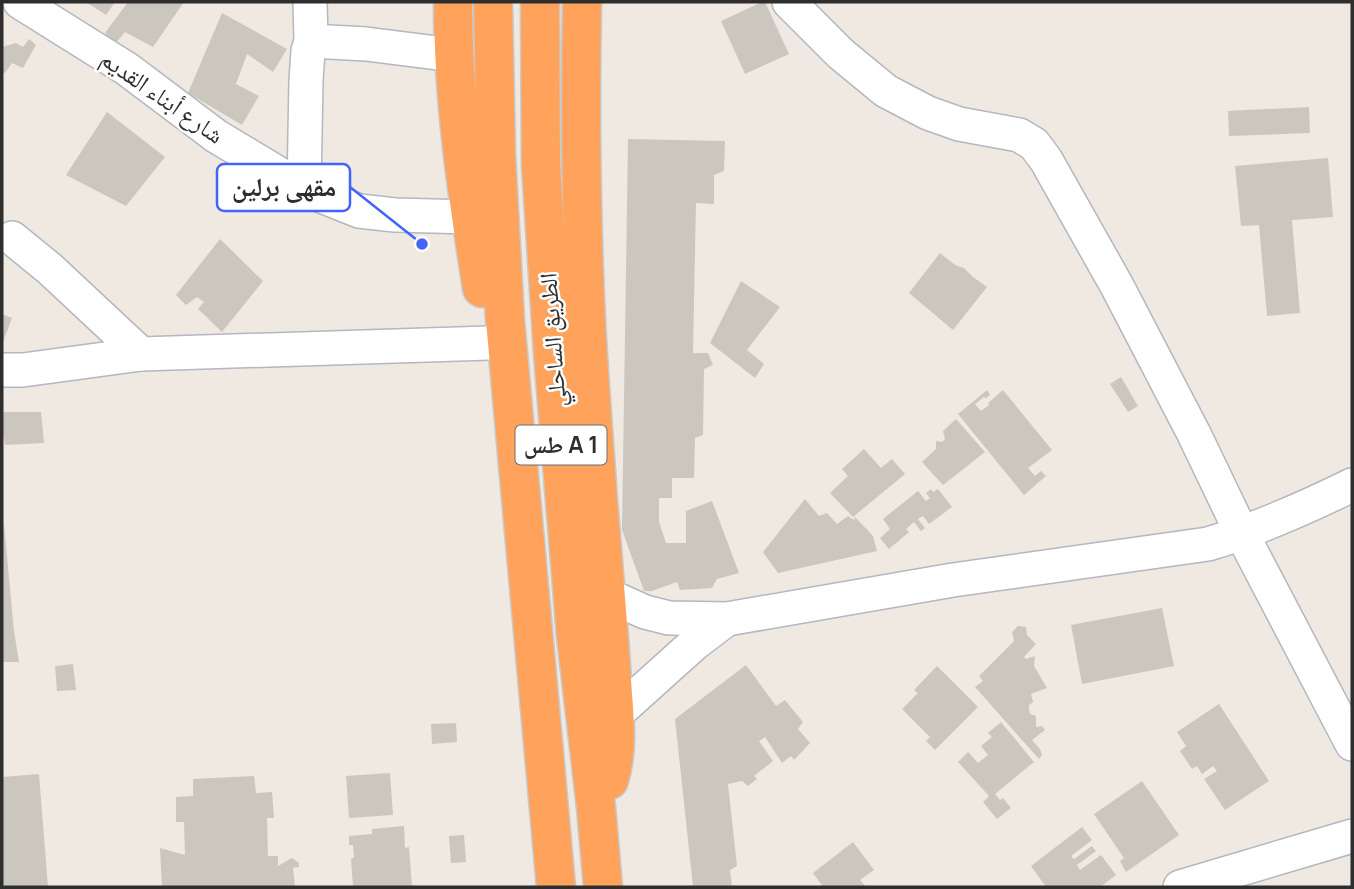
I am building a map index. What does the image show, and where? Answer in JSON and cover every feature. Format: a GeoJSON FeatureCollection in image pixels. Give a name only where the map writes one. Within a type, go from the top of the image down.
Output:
{"type":"FeatureCollection","features":[{"type":"Feature","properties":{"kind":"highway"},"geometry":{"type":"LineString","coordinates":[[453,2],[453,55],[470,217],[489,343],[512,405]]}},
{"type":"Feature","properties":{"kind":"highway","name":"الطريق الساحلي"},"geometry":{"type":"LineString","coordinates":[[493,2],[496,155],[505,320],[556,887]]}},
{"type":"Feature","properties":{"kind":"highway","name":"الطريق الساحلي"},"geometry":{"type":"LineString","coordinates":[[540,2],[541,166],[553,354],[576,636],[603,887]]}},
{"type":"Feature","properties":{"kind":"highway"},"geometry":{"type":"LineString","coordinates":[[583,4],[581,174],[586,321],[614,716],[613,768],[596,807]]}},
{"type":"Feature","properties":{"kind":"street","name":"شارع أبناء القديم"},"geometry":{"type":"LineString","coordinates":[[20,2],[127,69],[216,136],[304,189],[359,211],[470,217]]}},
{"type":"Feature","properties":{"kind":"street"},"geometry":{"type":"LineString","coordinates":[[304,189],[306,80],[311,41],[310,2]]}},
{"type":"Feature","properties":{"kind":"street"},"geometry":{"type":"LineString","coordinates":[[789,2],[841,54],[886,91],[928,113],[959,124],[1019,135],[1034,144],[1046,160],[1117,286],[1352,744]]}},
{"type":"Feature","properties":{"kind":"street"},"geometry":{"type":"LineString","coordinates":[[311,41],[366,44],[453,55]]}},
{"type":"Feature","properties":{"kind":"street"},"geometry":{"type":"LineString","coordinates":[[12,238],[50,268],[141,354]]}},
{"type":"Feature","properties":{"kind":"street"},"geometry":{"type":"LineString","coordinates":[[2,370],[23,370],[141,354],[489,343]]}},
{"type":"Feature","properties":{"kind":"street"},"geometry":{"type":"LineString","coordinates":[[607,596],[669,618],[727,619],[953,580],[1208,544],[1242,534],[1352,485]]}},
{"type":"Feature","properties":{"kind":"street"},"geometry":{"type":"LineString","coordinates":[[614,716],[694,644],[727,619]]}},
{"type":"Feature","properties":{"kind":"street"},"geometry":{"type":"LineString","coordinates":[[1180,887],[1352,836]]}},
{"type":"Feature","properties":{"kind":"building"},"geometry":{"type":"Polygon","coordinates":[[[86,2],[115,2],[106,15],[86,2]]]}},
{"type":"Feature","properties":{"kind":"building"},"geometry":{"type":"Polygon","coordinates":[[[128,2],[184,2],[153,47],[125,32],[115,44],[105,33],[128,2]]]}},
{"type":"Feature","properties":{"kind":"building"},"geometry":{"type":"Polygon","coordinates":[[[765,2],[789,54],[745,74],[721,21],[765,2]]]}},
{"type":"Feature","properties":{"kind":"building"},"geometry":{"type":"Polygon","coordinates":[[[222,13],[287,49],[273,72],[247,54],[236,84],[259,96],[242,125],[188,93],[222,13]]]}},
{"type":"Feature","properties":{"kind":"building"},"geometry":{"type":"Polygon","coordinates":[[[29,39],[36,45],[23,68],[12,63],[5,73],[2,72],[2,47],[16,43],[23,47],[29,39]]]}},
{"type":"Feature","properties":{"kind":"building"},"geometry":{"type":"Polygon","coordinates":[[[1309,107],[1310,133],[1229,136],[1228,111],[1309,107]]]}},
{"type":"Feature","properties":{"kind":"building"},"geometry":{"type":"Polygon","coordinates":[[[107,112],[165,157],[126,206],[66,175],[107,112]]]}},
{"type":"Feature","properties":{"kind":"building"},"geometry":{"type":"Polygon","coordinates":[[[628,139],[725,141],[724,171],[714,175],[714,204],[696,203],[693,353],[708,353],[713,365],[704,369],[703,435],[695,438],[694,478],[672,478],[672,498],[659,498],[659,522],[666,543],[686,543],[686,511],[712,501],[739,573],[717,579],[712,588],[680,590],[677,582],[652,591],[644,591],[622,530],[628,139]]]}},
{"type":"Feature","properties":{"kind":"building"},"geometry":{"type":"Polygon","coordinates":[[[1328,158],[1333,217],[1292,220],[1300,313],[1267,316],[1259,225],[1241,226],[1235,166],[1328,158]]]}},
{"type":"Feature","properties":{"kind":"building"},"geometry":{"type":"Polygon","coordinates":[[[220,239],[263,281],[222,332],[198,309],[204,302],[197,297],[186,305],[176,295],[220,239]]]}},
{"type":"Feature","properties":{"kind":"building"},"geometry":{"type":"Polygon","coordinates":[[[940,253],[987,287],[953,330],[909,293],[940,253]]]}},
{"type":"Feature","properties":{"kind":"building"},"geometry":{"type":"Polygon","coordinates":[[[741,281],[780,307],[747,350],[764,364],[755,378],[710,343],[741,281]]]}},
{"type":"Feature","properties":{"kind":"building"},"geometry":{"type":"Polygon","coordinates":[[[2,314],[12,318],[2,345],[2,314]]]}},
{"type":"Feature","properties":{"kind":"building"},"geometry":{"type":"Polygon","coordinates":[[[1121,377],[1138,406],[1128,412],[1110,384],[1121,377]]]}},
{"type":"Feature","properties":{"kind":"building"},"geometry":{"type":"Polygon","coordinates":[[[987,390],[990,395],[975,404],[981,411],[1003,390],[1052,450],[1028,468],[1035,476],[1041,471],[1046,476],[1024,495],[958,414],[987,390]]]}},
{"type":"Feature","properties":{"kind":"building"},"geometry":{"type":"Polygon","coordinates":[[[2,412],[41,412],[44,443],[5,445],[2,412]]]}},
{"type":"Feature","properties":{"kind":"building"},"geometry":{"type":"Polygon","coordinates":[[[956,419],[985,452],[943,485],[922,462],[936,449],[936,441],[942,442],[945,439],[943,431],[956,419]]]}},
{"type":"Feature","properties":{"kind":"building"},"geometry":{"type":"Polygon","coordinates":[[[864,449],[881,468],[892,459],[905,474],[853,517],[830,493],[848,476],[842,469],[864,449]]]}},
{"type":"Feature","properties":{"kind":"building"},"geometry":{"type":"Polygon","coordinates":[[[931,489],[933,492],[938,489],[952,507],[929,524],[923,516],[918,519],[925,528],[921,531],[914,522],[906,529],[909,532],[889,549],[880,538],[890,529],[883,519],[918,491],[926,501],[930,498],[926,493],[931,489]]]}},
{"type":"Feature","properties":{"kind":"building"},"geometry":{"type":"Polygon","coordinates":[[[805,499],[819,516],[827,513],[837,524],[848,516],[854,520],[855,517],[873,536],[877,551],[778,573],[763,552],[805,499]]]}},
{"type":"Feature","properties":{"kind":"building"},"geometry":{"type":"Polygon","coordinates":[[[4,525],[19,662],[2,662],[4,525]]]}},
{"type":"Feature","properties":{"kind":"building"},"geometry":{"type":"Polygon","coordinates":[[[1162,608],[1174,666],[1082,684],[1071,625],[1162,608]]]}},
{"type":"Feature","properties":{"kind":"building"},"geometry":{"type":"Polygon","coordinates":[[[1018,626],[1026,627],[1027,635],[1036,644],[1024,657],[1026,659],[1035,656],[1034,666],[1047,688],[1031,694],[1033,702],[1029,705],[1030,714],[1036,716],[1036,727],[1042,726],[1045,730],[1032,740],[1040,749],[1042,755],[1039,759],[975,687],[983,681],[979,676],[1014,641],[1012,632],[1018,626]]]}},
{"type":"Feature","properties":{"kind":"building"},"geometry":{"type":"Polygon","coordinates":[[[73,664],[76,690],[57,691],[55,666],[73,664]]]}},
{"type":"Feature","properties":{"kind":"building"},"geometry":{"type":"Polygon","coordinates":[[[746,665],[776,706],[785,700],[803,722],[798,729],[810,743],[794,760],[791,756],[782,763],[765,737],[759,741],[773,761],[754,776],[757,779],[748,786],[742,781],[728,784],[737,866],[730,870],[732,887],[693,887],[675,719],[746,665]]]}},
{"type":"Feature","properties":{"kind":"building"},"geometry":{"type":"Polygon","coordinates":[[[937,666],[978,707],[935,750],[926,741],[930,737],[902,709],[918,693],[914,690],[937,666]]]}},
{"type":"Feature","properties":{"kind":"building"},"geometry":{"type":"Polygon","coordinates":[[[1219,704],[1269,781],[1225,810],[1204,779],[1217,771],[1213,766],[1202,774],[1197,766],[1192,769],[1180,751],[1186,746],[1177,732],[1219,704]]]}},
{"type":"Feature","properties":{"kind":"building"},"geometry":{"type":"Polygon","coordinates":[[[1001,722],[1034,762],[995,794],[1000,800],[1003,798],[1011,808],[997,819],[983,802],[989,796],[958,762],[968,752],[978,763],[988,755],[981,746],[992,737],[988,733],[1001,722]]]}},
{"type":"Feature","properties":{"kind":"building"},"geometry":{"type":"Polygon","coordinates":[[[456,723],[457,742],[432,744],[431,724],[456,723]]]}},
{"type":"Feature","properties":{"kind":"building"},"geometry":{"type":"Polygon","coordinates":[[[390,773],[393,815],[349,818],[346,776],[390,773]]]}},
{"type":"Feature","properties":{"kind":"building"},"geometry":{"type":"Polygon","coordinates":[[[39,774],[48,887],[2,887],[2,777],[39,774]]]}},
{"type":"Feature","properties":{"kind":"building"},"geometry":{"type":"Polygon","coordinates":[[[254,776],[256,793],[272,792],[274,818],[267,818],[268,856],[278,856],[278,866],[292,858],[299,863],[299,867],[293,868],[295,887],[162,887],[160,848],[185,855],[184,822],[176,822],[176,797],[193,796],[193,779],[254,776]]]}},
{"type":"Feature","properties":{"kind":"building"},"geometry":{"type":"Polygon","coordinates":[[[1142,781],[1179,835],[1126,872],[1120,861],[1124,858],[1094,814],[1142,781]]]}},
{"type":"Feature","properties":{"kind":"building"},"geometry":{"type":"Polygon","coordinates":[[[404,826],[405,848],[409,847],[412,887],[353,887],[353,845],[349,845],[349,836],[372,834],[372,829],[404,826]]]}},
{"type":"Feature","properties":{"kind":"building"},"geometry":{"type":"Polygon","coordinates":[[[1082,827],[1092,840],[1071,856],[1074,859],[1092,846],[1096,851],[1077,865],[1080,870],[1101,855],[1116,875],[1100,887],[1046,887],[1031,866],[1082,827]]]}},
{"type":"Feature","properties":{"kind":"building"},"geometry":{"type":"Polygon","coordinates":[[[464,835],[466,862],[451,863],[449,836],[464,835]]]}},
{"type":"Feature","properties":{"kind":"building"},"geometry":{"type":"Polygon","coordinates":[[[853,842],[874,870],[860,880],[866,887],[823,887],[813,873],[853,842]]]}},
{"type":"Feature","properties":{"kind":"place","name":"مقهى برلين"},"geometry":{"type":"Point","coordinates":[422,244]}}]}
